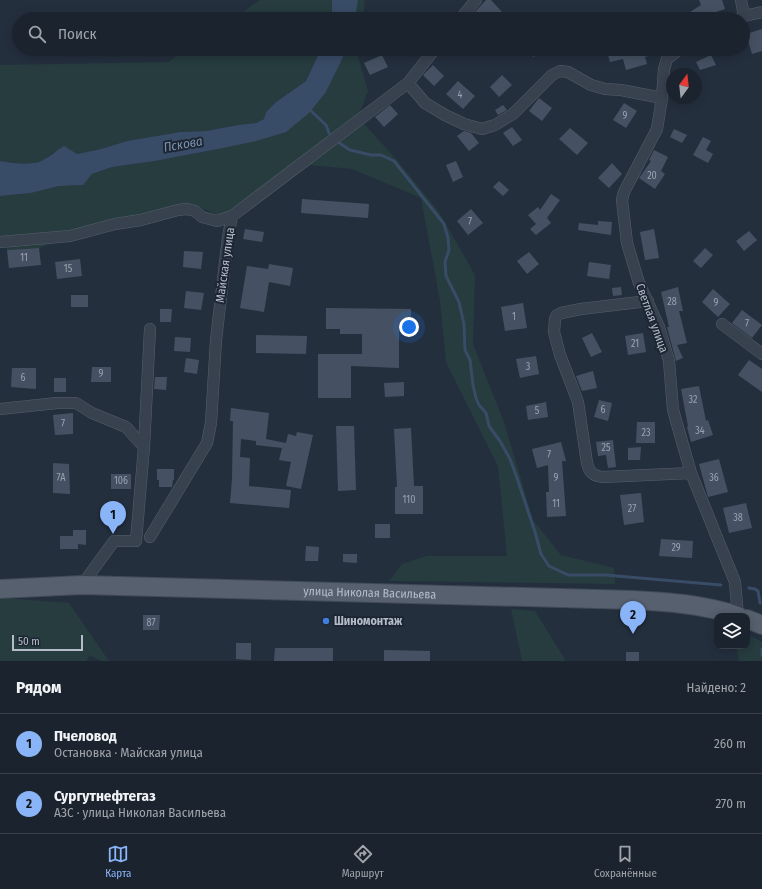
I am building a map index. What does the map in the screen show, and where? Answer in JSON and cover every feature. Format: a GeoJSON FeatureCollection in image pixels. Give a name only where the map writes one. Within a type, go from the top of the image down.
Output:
{"type":"FeatureCollection","features":[{"type":"Feature","properties":{"kind":"main road","name":"улица Николая Васильева"},"geometry":{"type":"LineString","coordinates":[[0,589],[82,585],[632,600],[701,606],[730,613]]}},
{"type":"Feature","properties":{"kind":"main road"},"geometry":{"type":"LineString","coordinates":[[750,620],[762,625]]}},
{"type":"Feature","properties":{"kind":"street"},"geometry":{"type":"LineString","coordinates":[[466,12],[476,0]]}},
{"type":"Feature","properties":{"kind":"street"},"geometry":{"type":"LineString","coordinates":[[741,0],[741,12]]}},
{"type":"Feature","properties":{"kind":"street"},"geometry":{"type":"LineString","coordinates":[[750,15],[762,12]]}},
{"type":"Feature","properties":{"kind":"street","name":"Майская улица"},"geometry":{"type":"LineString","coordinates":[[150,536],[207,443],[212,423],[216,340],[232,216],[408,83],[429,56]]}},
{"type":"Feature","properties":{"kind":"street","name":"Светлая улица"},"geometry":{"type":"LineString","coordinates":[[671,56],[667,59],[664,68],[662,98],[657,129],[636,171],[628,183],[622,200],[627,243],[639,283],[659,327],[669,361],[673,410],[691,473],[735,582],[738,613]]}},
{"type":"Feature","properties":{"kind":"street"},"geometry":{"type":"LineString","coordinates":[[408,83],[425,103],[458,121],[482,129],[496,125],[514,114],[552,75],[560,71],[568,72],[591,85],[605,89],[621,90],[662,98]]}},
{"type":"Feature","properties":{"kind":"street"},"geometry":{"type":"LineString","coordinates":[[0,242],[70,236],[178,210],[187,209],[195,211],[202,217],[217,221],[232,216]]}},
{"type":"Feature","properties":{"kind":"street"},"geometry":{"type":"LineString","coordinates":[[648,301],[581,309],[561,313],[557,315],[555,319],[554,332],[560,355],[578,402],[587,463],[589,470],[593,475],[603,477],[691,473]]}},
{"type":"Feature","properties":{"kind":"street"},"geometry":{"type":"LineString","coordinates":[[722,324],[762,354]]}},
{"type":"Feature","properties":{"kind":"street"},"geometry":{"type":"LineString","coordinates":[[82,585],[114,541],[136,541],[144,447],[150,329]]}},
{"type":"Feature","properties":{"kind":"street"},"geometry":{"type":"LineString","coordinates":[[0,409],[57,403],[76,403],[92,413],[126,427],[144,447]]}},
{"type":"Feature","properties":{"kind":"green space"},"geometry":{"type":"Polygon","coordinates":[[[260,0],[332,0],[332,12],[242,12],[260,0]]]}},
{"type":"Feature","properties":{"kind":"green space"},"geometry":{"type":"Polygon","coordinates":[[[358,0],[365,0],[364,12],[356,12],[358,0]]]}},
{"type":"Feature","properties":{"kind":"green space"},"geometry":{"type":"Polygon","coordinates":[[[177,56],[318,56],[306,81],[276,102],[266,112],[264,119],[256,123],[206,131],[180,132],[127,141],[101,149],[77,154],[53,152],[43,161],[34,163],[0,161],[0,65],[168,62],[177,56]]]}},
{"type":"Feature","properties":{"kind":"green space"},"geometry":{"type":"Polygon","coordinates":[[[344,56],[358,56],[368,91],[358,117],[396,159],[439,212],[475,275],[473,344],[504,422],[533,520],[561,555],[614,568],[615,584],[389,581],[402,564],[427,556],[507,556],[498,466],[446,362],[440,301],[421,198],[352,169],[310,165],[246,213],[223,217],[192,204],[99,224],[39,248],[7,250],[6,240],[0,241],[0,196],[30,193],[59,186],[82,185],[92,174],[112,167],[155,161],[218,149],[326,92],[344,56]]]}},
{"type":"Feature","properties":{"kind":"green space"},"geometry":{"type":"Polygon","coordinates":[[[5,598],[69,603],[109,661],[102,661],[89,655],[87,661],[0,661],[0,599],[5,598]]]}},
{"type":"Feature","properties":{"kind":"green space"},"geometry":{"type":"Polygon","coordinates":[[[511,609],[535,611],[566,661],[522,661],[511,609]]]}},
{"type":"Feature","properties":{"kind":"green space"},"geometry":{"type":"Polygon","coordinates":[[[750,636],[762,642],[762,661],[739,661],[737,649],[750,649],[750,636]]]}},
{"type":"Feature","properties":{"kind":"water"},"geometry":{"type":"Polygon","coordinates":[[[332,0],[358,0],[356,12],[332,12],[332,0]]]}},
{"type":"Feature","properties":{"kind":"water","name":"Пскова"},"geometry":{"type":"Polygon","coordinates":[[[318,56],[344,56],[326,92],[309,113],[286,132],[256,141],[218,149],[155,161],[112,167],[92,174],[83,185],[59,186],[31,193],[0,196],[0,161],[34,163],[39,162],[64,146],[77,154],[101,149],[127,141],[180,132],[206,131],[256,123],[264,119],[266,112],[276,102],[306,81],[318,56]]]}},
{"type":"Feature","properties":{"kind":"building"},"geometry":{"type":"Polygon","coordinates":[[[486,0],[491,0],[502,12],[475,12],[486,0]]]}},
{"type":"Feature","properties":{"kind":"building"},"geometry":{"type":"Polygon","coordinates":[[[699,0],[722,0],[725,9],[716,12],[690,12],[701,5],[699,0]]]}},
{"type":"Feature","properties":{"kind":"building"},"geometry":{"type":"Polygon","coordinates":[[[762,29],[762,51],[752,54],[750,47],[750,33],[762,29]]]}},
{"type":"Feature","properties":{"kind":"building"},"geometry":{"type":"Polygon","coordinates":[[[382,56],[388,67],[370,75],[364,63],[382,56]]]}},
{"type":"Feature","properties":{"kind":"building"},"geometry":{"type":"Polygon","coordinates":[[[608,56],[648,56],[645,57],[647,64],[626,70],[623,59],[610,62],[608,56]]]}},
{"type":"Feature","properties":{"kind":"building"},"geometry":{"type":"Polygon","coordinates":[[[712,56],[716,65],[702,69],[702,68],[699,68],[696,62],[712,56]]]}},
{"type":"Feature","properties":{"kind":"building"},"geometry":{"type":"Polygon","coordinates":[[[433,65],[444,76],[434,86],[423,75],[433,65]]]}},
{"type":"Feature","properties":{"kind":"building"},"geometry":{"type":"Polygon","coordinates":[[[502,75],[512,85],[499,97],[490,87],[502,75]]]}},
{"type":"Feature","properties":{"kind":"building"},"geometry":{"type":"Polygon","coordinates":[[[458,81],[475,96],[463,109],[446,94],[458,81]]]}},
{"type":"Feature","properties":{"kind":"building"},"geometry":{"type":"Polygon","coordinates":[[[539,98],[552,108],[542,121],[529,111],[539,98]]]}},
{"type":"Feature","properties":{"kind":"building"},"geometry":{"type":"Polygon","coordinates":[[[624,103],[637,111],[626,128],[613,120],[624,103]]]}},
{"type":"Feature","properties":{"kind":"building"},"geometry":{"type":"Polygon","coordinates":[[[390,105],[398,114],[384,127],[375,117],[390,105]]]}},
{"type":"Feature","properties":{"kind":"building"},"geometry":{"type":"Polygon","coordinates":[[[503,105],[507,110],[498,115],[495,110],[503,105]]]}},
{"type":"Feature","properties":{"kind":"building"},"geometry":{"type":"Polygon","coordinates":[[[512,127],[522,140],[513,146],[503,133],[512,127]]]}},
{"type":"Feature","properties":{"kind":"building"},"geometry":{"type":"Polygon","coordinates":[[[570,128],[588,143],[577,155],[559,139],[570,128]]]}},
{"type":"Feature","properties":{"kind":"building"},"geometry":{"type":"Polygon","coordinates":[[[674,129],[687,135],[682,143],[670,137],[674,129]]]}},
{"type":"Feature","properties":{"kind":"building"},"geometry":{"type":"Polygon","coordinates":[[[464,131],[471,133],[479,143],[469,151],[457,136],[464,131]]]}},
{"type":"Feature","properties":{"kind":"building"},"geometry":{"type":"Polygon","coordinates":[[[703,137],[711,141],[706,150],[713,154],[708,163],[693,155],[703,137]]]}},
{"type":"Feature","properties":{"kind":"building"},"geometry":{"type":"Polygon","coordinates":[[[654,150],[668,157],[661,171],[665,174],[655,189],[639,178],[651,161],[649,160],[654,150]]]}},
{"type":"Feature","properties":{"kind":"building"},"geometry":{"type":"Polygon","coordinates":[[[456,161],[463,177],[453,182],[446,165],[456,161]]]}},
{"type":"Feature","properties":{"kind":"building"},"geometry":{"type":"Polygon","coordinates":[[[612,163],[622,174],[609,188],[598,178],[612,163]]]}},
{"type":"Feature","properties":{"kind":"building"},"geometry":{"type":"Polygon","coordinates":[[[499,181],[509,190],[503,196],[493,187],[499,181]]]}},
{"type":"Feature","properties":{"kind":"building"},"geometry":{"type":"Polygon","coordinates":[[[551,194],[560,200],[547,218],[551,223],[536,235],[530,229],[536,224],[528,215],[538,207],[540,210],[551,194]]]}},
{"type":"Feature","properties":{"kind":"building"},"geometry":{"type":"Polygon","coordinates":[[[302,199],[369,204],[368,218],[301,213],[302,199]]]}},
{"type":"Feature","properties":{"kind":"building"},"geometry":{"type":"Polygon","coordinates":[[[471,209],[483,223],[468,235],[457,221],[471,209]]]}},
{"type":"Feature","properties":{"kind":"building"},"geometry":{"type":"Polygon","coordinates":[[[598,221],[612,222],[611,235],[578,230],[579,223],[598,225],[598,221]]]}},
{"type":"Feature","properties":{"kind":"building"},"geometry":{"type":"Polygon","coordinates":[[[245,229],[264,232],[262,242],[243,239],[245,229]]]}},
{"type":"Feature","properties":{"kind":"building"},"geometry":{"type":"Polygon","coordinates":[[[654,229],[659,258],[645,260],[640,232],[654,229]]]}},
{"type":"Feature","properties":{"kind":"building"},"geometry":{"type":"Polygon","coordinates":[[[749,231],[757,240],[744,251],[736,241],[749,231]]]}},
{"type":"Feature","properties":{"kind":"building"},"geometry":{"type":"Polygon","coordinates":[[[39,248],[41,265],[9,268],[7,250],[39,248]]]}},
{"type":"Feature","properties":{"kind":"building"},"geometry":{"type":"Polygon","coordinates":[[[705,248],[713,255],[701,268],[693,261],[705,248]]]}},
{"type":"Feature","properties":{"kind":"building"},"geometry":{"type":"Polygon","coordinates":[[[184,251],[203,252],[201,269],[183,267],[184,251]]]}},
{"type":"Feature","properties":{"kind":"building"},"geometry":{"type":"Polygon","coordinates":[[[529,252],[539,264],[527,274],[517,261],[529,252]]]}},
{"type":"Feature","properties":{"kind":"building"},"geometry":{"type":"Polygon","coordinates":[[[80,259],[82,276],[57,279],[55,262],[80,259]]]}},
{"type":"Feature","properties":{"kind":"building"},"geometry":{"type":"Polygon","coordinates":[[[589,262],[611,265],[609,279],[587,276],[589,262]]]}},
{"type":"Feature","properties":{"kind":"building"},"geometry":{"type":"Polygon","coordinates":[[[269,264],[293,268],[290,286],[269,282],[264,312],[240,308],[247,266],[268,269],[269,264]]]}},
{"type":"Feature","properties":{"kind":"building"},"geometry":{"type":"Polygon","coordinates":[[[621,287],[622,295],[613,296],[612,288],[621,287]]]}},
{"type":"Feature","properties":{"kind":"building"},"geometry":{"type":"Polygon","coordinates":[[[678,287],[683,311],[679,311],[687,343],[677,345],[683,358],[676,361],[667,327],[669,327],[661,292],[678,287]]]}},
{"type":"Feature","properties":{"kind":"building"},"geometry":{"type":"Polygon","coordinates":[[[713,289],[730,304],[718,317],[702,302],[713,289]]]}},
{"type":"Feature","properties":{"kind":"building"},"geometry":{"type":"Polygon","coordinates":[[[186,291],[204,293],[201,310],[184,308],[186,291]]]}},
{"type":"Feature","properties":{"kind":"building"},"geometry":{"type":"Polygon","coordinates":[[[71,295],[88,295],[88,307],[71,307],[71,295]]]}},
{"type":"Feature","properties":{"kind":"building"},"geometry":{"type":"Polygon","coordinates":[[[523,303],[527,328],[505,331],[501,307],[523,303]]]}},
{"type":"Feature","properties":{"kind":"building"},"geometry":{"type":"Polygon","coordinates":[[[326,308],[411,309],[411,326],[399,326],[399,368],[351,366],[351,398],[318,398],[318,354],[362,354],[362,334],[340,334],[340,329],[326,329],[326,308]]]}},
{"type":"Feature","properties":{"kind":"building"},"geometry":{"type":"Polygon","coordinates":[[[160,309],[172,309],[171,322],[160,322],[160,309]]]}},
{"type":"Feature","properties":{"kind":"building"},"geometry":{"type":"Polygon","coordinates":[[[742,310],[762,325],[752,338],[732,323],[742,310]]]}},
{"type":"Feature","properties":{"kind":"building"},"geometry":{"type":"Polygon","coordinates":[[[592,333],[602,352],[591,357],[582,338],[592,333]]]}},
{"type":"Feature","properties":{"kind":"building"},"geometry":{"type":"Polygon","coordinates":[[[643,333],[646,352],[628,355],[625,336],[643,333]]]}},
{"type":"Feature","properties":{"kind":"building"},"geometry":{"type":"Polygon","coordinates":[[[256,335],[307,336],[306,354],[256,353],[256,335]]]}},
{"type":"Feature","properties":{"kind":"building"},"geometry":{"type":"Polygon","coordinates":[[[175,337],[191,338],[190,352],[174,351],[175,337]]]}},
{"type":"Feature","properties":{"kind":"building"},"geometry":{"type":"Polygon","coordinates":[[[536,356],[539,374],[520,378],[516,359],[536,356]]]}},
{"type":"Feature","properties":{"kind":"building"},"geometry":{"type":"Polygon","coordinates":[[[186,358],[199,360],[197,374],[184,372],[186,358]]]}},
{"type":"Feature","properties":{"kind":"building"},"geometry":{"type":"Polygon","coordinates":[[[749,360],[762,369],[762,392],[738,375],[749,360]]]}},
{"type":"Feature","properties":{"kind":"building"},"geometry":{"type":"Polygon","coordinates":[[[92,367],[111,367],[111,382],[91,382],[92,367]]]}},
{"type":"Feature","properties":{"kind":"building"},"geometry":{"type":"Polygon","coordinates":[[[12,368],[36,368],[36,389],[11,387],[12,368]]]}},
{"type":"Feature","properties":{"kind":"building"},"geometry":{"type":"Polygon","coordinates":[[[593,371],[597,388],[582,391],[576,376],[593,371]]]}},
{"type":"Feature","properties":{"kind":"building"},"geometry":{"type":"Polygon","coordinates":[[[155,377],[167,377],[166,390],[154,389],[155,377]]]}},
{"type":"Feature","properties":{"kind":"building"},"geometry":{"type":"Polygon","coordinates":[[[54,378],[66,378],[66,392],[54,392],[54,378]]]}},
{"type":"Feature","properties":{"kind":"building"},"geometry":{"type":"Polygon","coordinates":[[[404,382],[404,396],[385,397],[384,383],[404,382]]]}},
{"type":"Feature","properties":{"kind":"building"},"geometry":{"type":"Polygon","coordinates":[[[699,386],[706,421],[708,420],[713,435],[691,442],[681,389],[699,386]]]}},
{"type":"Feature","properties":{"kind":"building"},"geometry":{"type":"Polygon","coordinates":[[[599,400],[612,403],[608,421],[594,417],[599,400]]]}},
{"type":"Feature","properties":{"kind":"building"},"geometry":{"type":"Polygon","coordinates":[[[546,402],[548,417],[528,420],[526,406],[546,402]]]}},
{"type":"Feature","properties":{"kind":"building"},"geometry":{"type":"Polygon","coordinates":[[[231,408],[269,413],[266,439],[286,443],[288,434],[296,436],[297,432],[313,435],[301,489],[286,486],[291,462],[279,460],[282,448],[256,445],[256,441],[241,439],[240,457],[250,458],[249,486],[291,490],[289,508],[230,503],[233,421],[230,421],[231,408]]]}},
{"type":"Feature","properties":{"kind":"building"},"geometry":{"type":"Polygon","coordinates":[[[73,413],[73,434],[55,435],[53,415],[73,413]]]}},
{"type":"Feature","properties":{"kind":"building"},"geometry":{"type":"Polygon","coordinates":[[[637,422],[655,422],[655,443],[636,443],[637,422]]]}},
{"type":"Feature","properties":{"kind":"building"},"geometry":{"type":"Polygon","coordinates":[[[336,426],[354,426],[356,490],[338,491],[336,426]]]}},
{"type":"Feature","properties":{"kind":"building"},"geometry":{"type":"Polygon","coordinates":[[[411,428],[414,486],[423,486],[423,514],[395,514],[395,487],[397,487],[394,429],[411,428]]]}},
{"type":"Feature","properties":{"kind":"building"},"geometry":{"type":"Polygon","coordinates":[[[613,440],[616,467],[608,468],[606,455],[598,456],[596,442],[613,440]]]}},
{"type":"Feature","properties":{"kind":"building"},"geometry":{"type":"Polygon","coordinates":[[[561,442],[566,461],[562,461],[566,516],[547,517],[546,492],[549,492],[548,465],[537,468],[532,449],[561,442]]]}},
{"type":"Feature","properties":{"kind":"building"},"geometry":{"type":"Polygon","coordinates":[[[641,447],[640,460],[628,460],[628,448],[641,447]]]}},
{"type":"Feature","properties":{"kind":"building"},"geometry":{"type":"Polygon","coordinates":[[[719,459],[728,492],[708,497],[699,464],[719,459]]]}},
{"type":"Feature","properties":{"kind":"building"},"geometry":{"type":"Polygon","coordinates":[[[53,463],[69,464],[70,494],[53,493],[53,463]]]}},
{"type":"Feature","properties":{"kind":"building"},"geometry":{"type":"Polygon","coordinates":[[[157,469],[174,469],[174,480],[172,487],[159,487],[159,480],[157,480],[157,469]]]}},
{"type":"Feature","properties":{"kind":"building"},"geometry":{"type":"Polygon","coordinates":[[[111,474],[131,474],[131,489],[111,489],[111,474]]]}},
{"type":"Feature","properties":{"kind":"building"},"geometry":{"type":"Polygon","coordinates":[[[641,493],[644,522],[624,525],[620,495],[641,493]]]}},
{"type":"Feature","properties":{"kind":"building"},"geometry":{"type":"Polygon","coordinates":[[[746,503],[752,528],[729,533],[723,508],[746,503]]]}},
{"type":"Feature","properties":{"kind":"building"},"geometry":{"type":"Polygon","coordinates":[[[375,524],[390,524],[390,538],[375,538],[375,524]]]}},
{"type":"Feature","properties":{"kind":"building"},"geometry":{"type":"Polygon","coordinates":[[[73,530],[86,530],[86,545],[78,544],[78,549],[60,549],[60,536],[73,536],[73,530]]]}},
{"type":"Feature","properties":{"kind":"building"},"geometry":{"type":"Polygon","coordinates":[[[661,539],[693,541],[692,558],[659,556],[661,539]]]}},
{"type":"Feature","properties":{"kind":"building"},"geometry":{"type":"Polygon","coordinates":[[[306,546],[319,547],[318,561],[305,561],[306,546]]]}},
{"type":"Feature","properties":{"kind":"building"},"geometry":{"type":"Polygon","coordinates":[[[343,554],[357,554],[357,563],[343,562],[343,554]]]}},
{"type":"Feature","properties":{"kind":"building"},"geometry":{"type":"Polygon","coordinates":[[[143,615],[160,615],[159,630],[143,630],[143,615]]]}},
{"type":"Feature","properties":{"kind":"building"},"geometry":{"type":"Polygon","coordinates":[[[236,643],[251,643],[251,660],[236,659],[236,643]]]}},
{"type":"Feature","properties":{"kind":"building"},"geometry":{"type":"Polygon","coordinates":[[[275,648],[333,648],[333,661],[274,661],[275,648]]]}},
{"type":"Feature","properties":{"kind":"building"},"geometry":{"type":"Polygon","coordinates":[[[384,650],[430,651],[430,661],[384,661],[384,650]]]}},
{"type":"Feature","properties":{"kind":"building"},"geometry":{"type":"Polygon","coordinates":[[[626,652],[639,652],[639,661],[626,661],[626,652]]]}},
{"type":"Feature","properties":{"kind":"waterway"},"geometry":{"type":"LineString","coordinates":[[309,109],[326,125],[329,133]]}},
{"type":"Feature","properties":{"kind":"waterway"},"geometry":{"type":"LineString","coordinates":[[338,142],[350,150],[371,155],[381,155],[394,161],[444,224],[448,238],[449,250],[445,262],[446,276],[459,302],[464,324],[465,350],[470,360],[476,398],[479,405],[486,413],[489,426],[500,441],[510,459],[541,554],[549,566],[568,575],[605,575],[721,585]]}},
{"type":"Feature","properties":{"kind":"waterway"},"geometry":{"type":"LineString","coordinates":[[749,588],[758,591],[760,603]]}},
{"type":"Feature","properties":{"kind":"waterway"},"geometry":{"type":"LineString","coordinates":[[762,649],[762,655]]}},
{"type":"Feature","properties":{"kind":"place","name":"Пчеловод"},"geometry":{"type":"Point","coordinates":[113,534]}},
{"type":"Feature","properties":{"kind":"place","name":"Шиномонтаж"},"geometry":{"type":"Point","coordinates":[326,621]}},
{"type":"Feature","properties":{"kind":"place","name":"Сургутнефтегаз"},"geometry":{"type":"Point","coordinates":[633,634]}}]}
